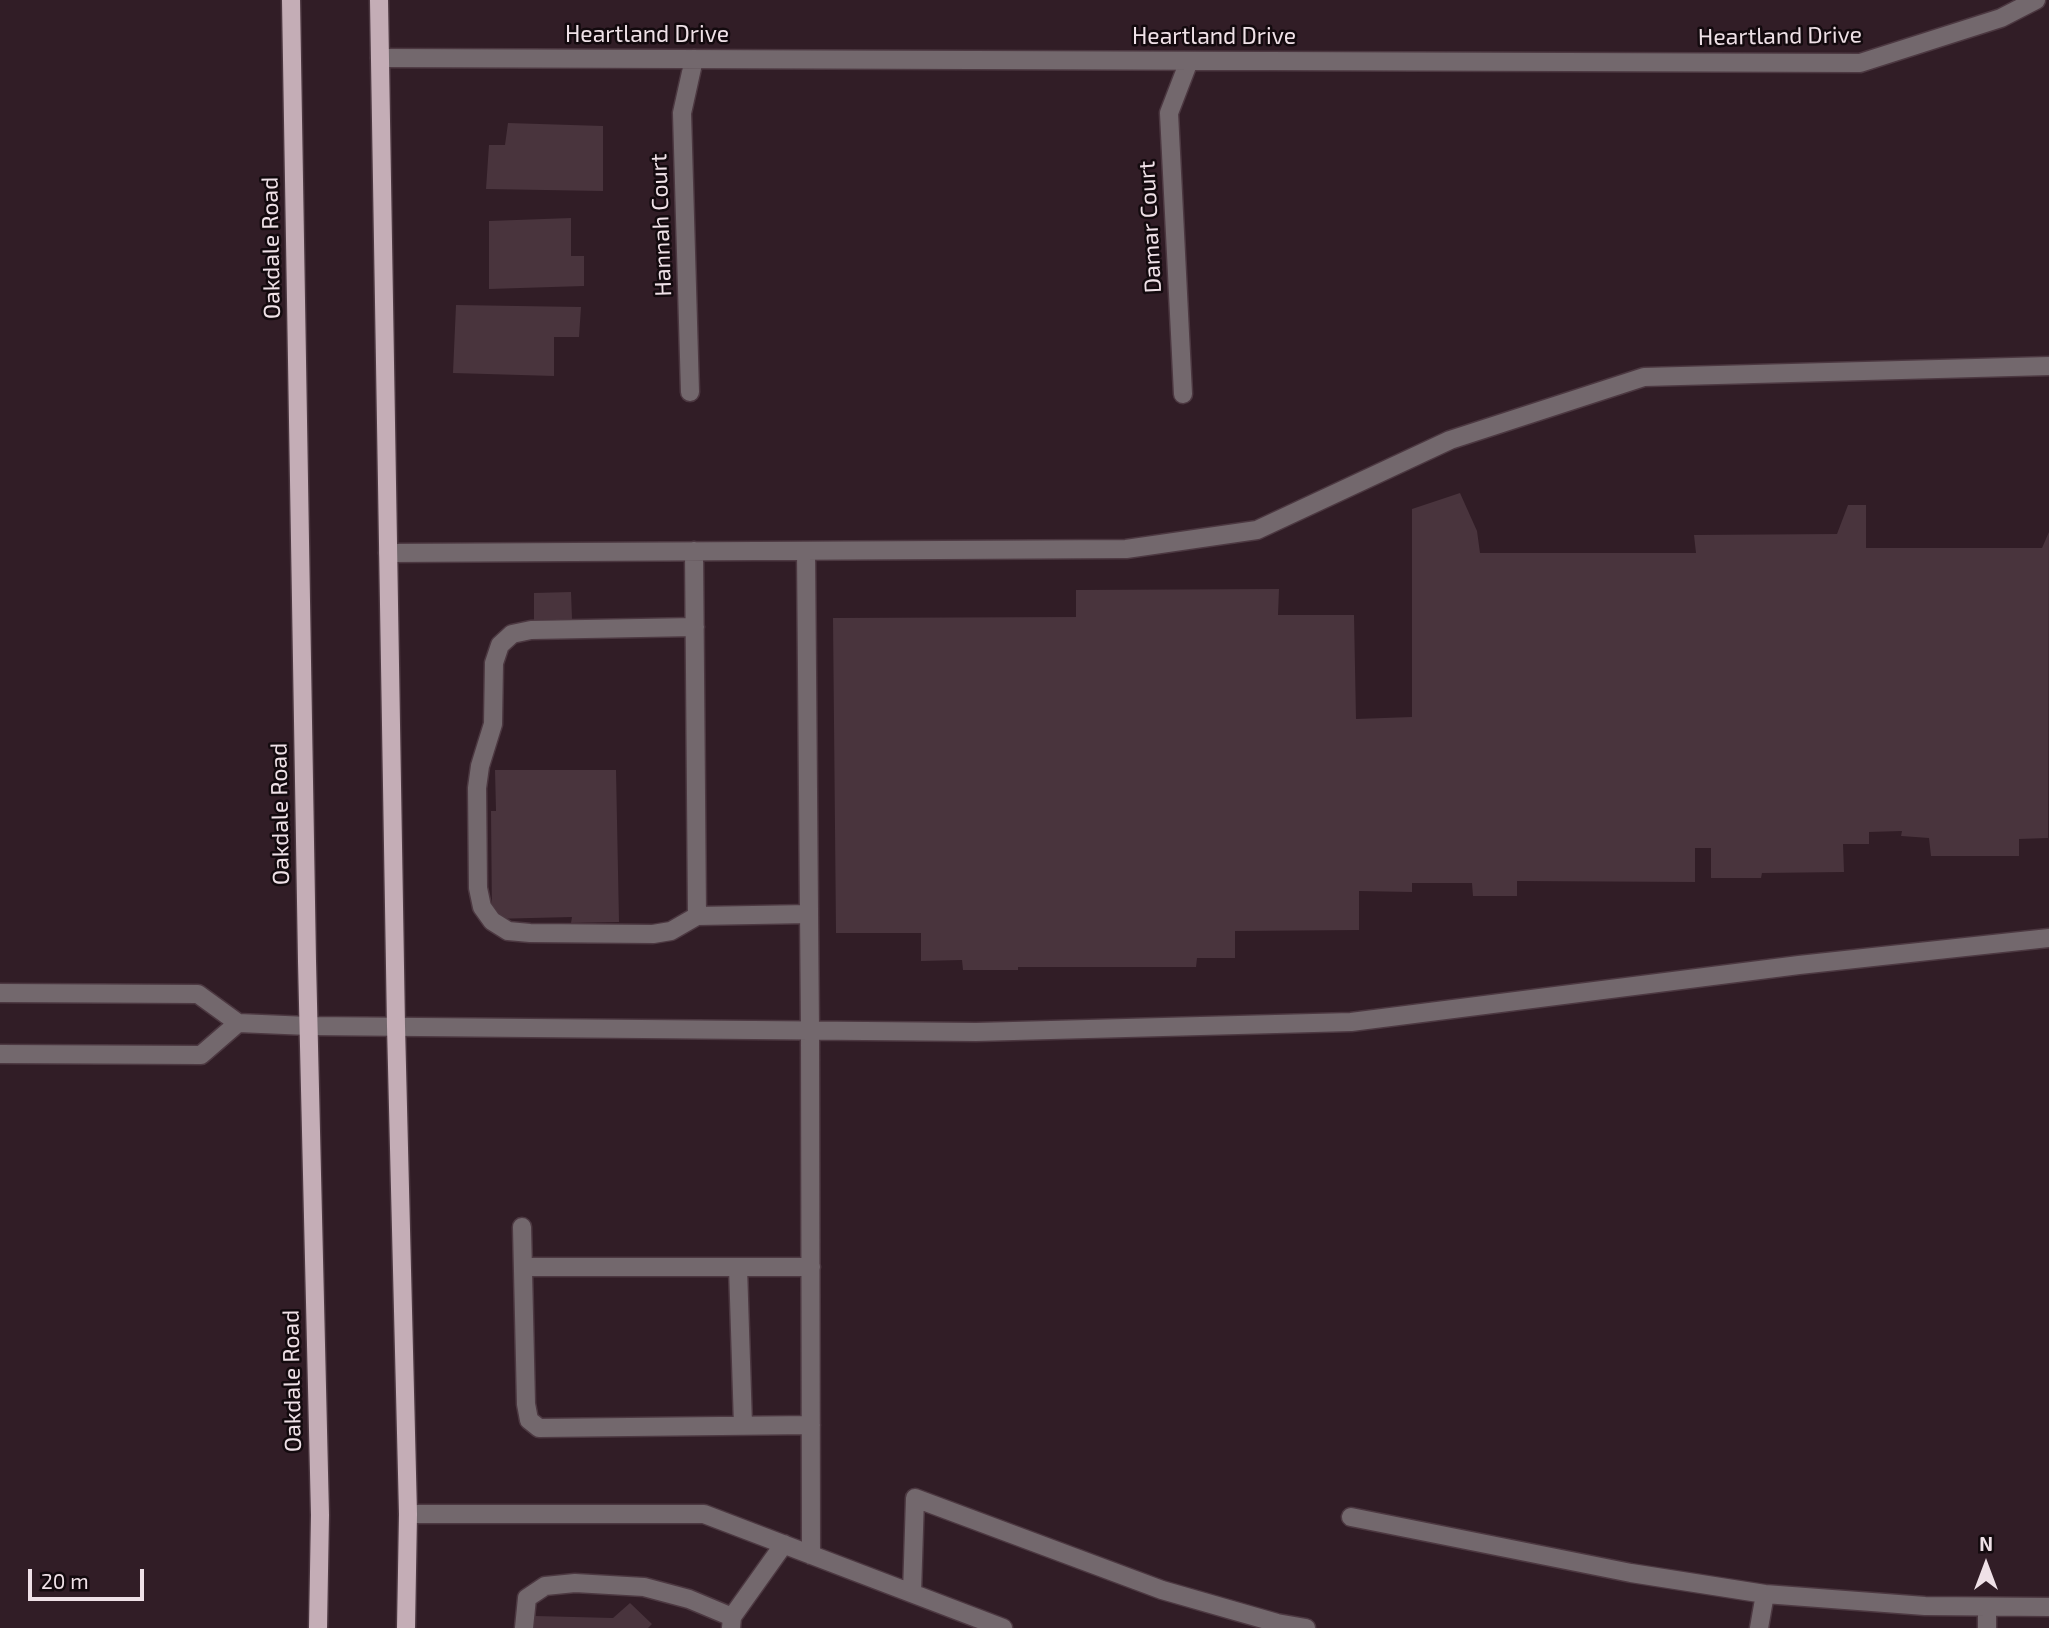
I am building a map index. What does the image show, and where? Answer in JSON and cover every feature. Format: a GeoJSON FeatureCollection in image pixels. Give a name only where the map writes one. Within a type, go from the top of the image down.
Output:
{"type":"FeatureCollection","features":[{"type":"Feature","properties":{"kind":"main road","name":"Oakdale Road"},"geometry":{"type":"LineString","coordinates":[[291,0],[308,1026],[320,1515],[318,1628]]}},
{"type":"Feature","properties":{"kind":"main road"},"geometry":{"type":"LineString","coordinates":[[379,0],[396,1026],[408,1514],[406,1628]]}},
{"type":"Feature","properties":{"kind":"street","name":"Heartland Drive"},"geometry":{"type":"LineString","coordinates":[[380,58],[1860,63],[2000,18],[2036,0]]}},
{"type":"Feature","properties":{"kind":"street","name":"Hannah Court"},"geometry":{"type":"LineString","coordinates":[[690,392],[682,113],[694,59]]}},
{"type":"Feature","properties":{"kind":"street","name":"Damar Court"},"geometry":{"type":"LineString","coordinates":[[1183,394],[1169,113],[1189,61]]}},
{"type":"Feature","properties":{"kind":"street"},"geometry":{"type":"LineString","coordinates":[[388,553],[1126,549],[1257,530],[1450,440],[1644,377],[2049,366]]}},
{"type":"Feature","properties":{"kind":"street"},"geometry":{"type":"LineString","coordinates":[[694,551],[697,916]]}},
{"type":"Feature","properties":{"kind":"street"},"geometry":{"type":"LineString","coordinates":[[806,551],[811,1555]]}},
{"type":"Feature","properties":{"kind":"street"},"geometry":{"type":"LineString","coordinates":[[695,627],[531,630],[512,634],[500,645],[494,663],[493,724],[480,766],[477,813],[478,888],[482,906],[492,921],[508,931],[530,933],[653,934],[671,931],[697,916],[809,914]]}},
{"type":"Feature","properties":{"kind":"street"},"geometry":{"type":"LineString","coordinates":[[0,993],[198,994],[238,1023],[308,1026],[976,1032],[1351,1022],[1799,965],[2049,938]]}},
{"type":"Feature","properties":{"kind":"street"},"geometry":{"type":"LineString","coordinates":[[0,1054],[201,1055],[238,1023]]}},
{"type":"Feature","properties":{"kind":"street"},"geometry":{"type":"LineString","coordinates":[[522,1227],[526,1404],[529,1420],[539,1428],[811,1424]]}},
{"type":"Feature","properties":{"kind":"street"},"geometry":{"type":"LineString","coordinates":[[523,1267],[811,1267]]}},
{"type":"Feature","properties":{"kind":"street"},"geometry":{"type":"LineString","coordinates":[[738,1267],[743,1425]]}},
{"type":"Feature","properties":{"kind":"street"},"geometry":{"type":"LineString","coordinates":[[912,1593],[915,1498],[1162,1590],[1278,1623],[1306,1628]]}},
{"type":"Feature","properties":{"kind":"street"},"geometry":{"type":"LineString","coordinates":[[408,1514],[704,1514],[1003,1628]]}},
{"type":"Feature","properties":{"kind":"street"},"geometry":{"type":"LineString","coordinates":[[1351,1517],[1631,1573],[1765,1594],[1912,1605],[2049,1607]]}},
{"type":"Feature","properties":{"kind":"street"},"geometry":{"type":"LineString","coordinates":[[524,1628],[527,1598],[545,1586],[575,1583],[644,1587],[689,1599],[732,1623],[784,1544]]}},
{"type":"Feature","properties":{"kind":"street"},"geometry":{"type":"LineString","coordinates":[[1759,1628],[1765,1594]]}},
{"type":"Feature","properties":{"kind":"street"},"geometry":{"type":"LineString","coordinates":[[1987,1607],[1987,1628]]}},
{"type":"Feature","properties":{"kind":"building"},"geometry":{"type":"Polygon","coordinates":[[[508,123],[603,126],[603,191],[486,189],[489,145],[505,145],[508,123]]]}},
{"type":"Feature","properties":{"kind":"building"},"geometry":{"type":"Polygon","coordinates":[[[571,218],[571,256],[584,256],[584,286],[489,289],[489,221],[571,218]]]}},
{"type":"Feature","properties":{"kind":"building"},"geometry":{"type":"Polygon","coordinates":[[[456,305],[581,307],[579,337],[554,337],[554,376],[453,373],[456,305]]]}},
{"type":"Feature","properties":{"kind":"building"},"geometry":{"type":"Polygon","coordinates":[[[1460,493],[1477,531],[1480,553],[1696,553],[1694,535],[1837,534],[1848,505],[1866,505],[1866,548],[2042,548],[2049,532],[2048,838],[2019,839],[2019,856],[1931,856],[1929,838],[1901,836],[1902,831],[1869,832],[1869,844],[1843,844],[1844,872],[1762,873],[1761,878],[1711,878],[1711,848],[1695,848],[1695,882],[1517,881],[1517,896],[1473,896],[1472,883],[1412,883],[1412,892],[1359,891],[1359,930],[1235,931],[1235,958],[1197,958],[1196,967],[1018,967],[1018,970],[963,970],[962,960],[921,961],[921,933],[836,933],[833,618],[1076,617],[1076,590],[1279,589],[1278,615],[1354,615],[1356,719],[1412,717],[1412,509],[1460,493]]]}},
{"type":"Feature","properties":{"kind":"building"},"geometry":{"type":"Polygon","coordinates":[[[571,592],[572,619],[534,620],[534,593],[571,592]]]}},
{"type":"Feature","properties":{"kind":"building"},"geometry":{"type":"Polygon","coordinates":[[[495,770],[616,770],[619,922],[571,923],[572,917],[492,919],[491,811],[496,811],[495,770]]]}},
{"type":"Feature","properties":{"kind":"building"},"geometry":{"type":"Polygon","coordinates":[[[630,1603],[652,1624],[648,1628],[529,1628],[535,1616],[613,1618],[630,1603]]]}}]}
